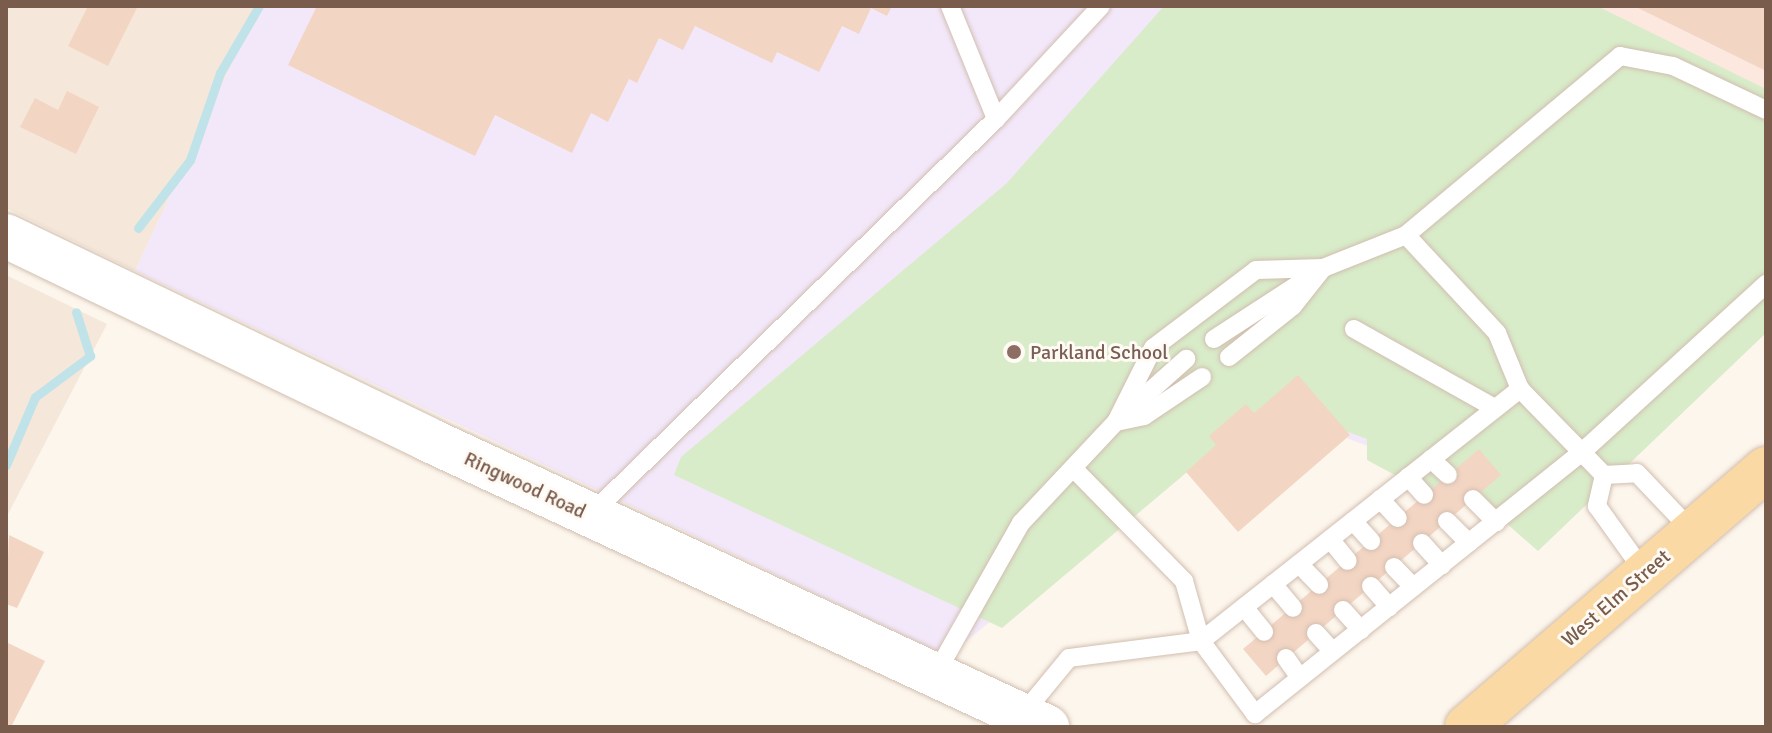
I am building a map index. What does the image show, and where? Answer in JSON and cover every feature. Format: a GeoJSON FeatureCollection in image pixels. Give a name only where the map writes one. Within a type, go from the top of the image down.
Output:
{"type":"FeatureCollection","features":[{"type":"Feature","properties":{"kind":"main road","name":"West Elm Street"},"geometry":{"type":"LineString","coordinates":[[1467,727],[1766,469]]}},
{"type":"Feature","properties":{"kind":"street","name":"Ringwood Road"},"geometry":{"type":"LineString","coordinates":[[6,236],[590,515],[1034,721]]}},
{"type":"Feature","properties":{"kind":"lane"},"geometry":{"type":"LineString","coordinates":[[950,6],[996,119]]}},
{"type":"Feature","properties":{"kind":"lane"},"geometry":{"type":"LineString","coordinates":[[590,515],[996,119],[1101,6]]}},
{"type":"Feature","properties":{"kind":"lane"},"geometry":{"type":"LineString","coordinates":[[1214,339],[1323,268],[1406,235],[1620,56],[1673,66],[1766,110]]}},
{"type":"Feature","properties":{"kind":"lane"},"geometry":{"type":"LineString","coordinates":[[1406,235],[1497,333],[1520,389],[1581,453],[1604,475],[1637,473],[1693,532]]}},
{"type":"Feature","properties":{"kind":"lane"},"geometry":{"type":"LineString","coordinates":[[1229,357],[1293,306],[1323,268]]}},
{"type":"Feature","properties":{"kind":"lane"},"geometry":{"type":"LineString","coordinates":[[1116,422],[1153,348],[1256,270],[1323,268]]}},
{"type":"Feature","properties":{"kind":"lane"},"geometry":{"type":"LineString","coordinates":[[1074,469],[1184,581],[1201,641],[1255,714],[1581,453],[1766,284]]}},
{"type":"Feature","properties":{"kind":"lane"},"geometry":{"type":"LineString","coordinates":[[1354,329],[1495,408]]}},
{"type":"Feature","properties":{"kind":"lane"},"geometry":{"type":"LineString","coordinates":[[935,675],[1021,523],[1116,422],[1186,359]]}},
{"type":"Feature","properties":{"kind":"lane"},"geometry":{"type":"LineString","coordinates":[[1116,422],[1144,416],[1202,377]]}},
{"type":"Feature","properties":{"kind":"lane"},"geometry":{"type":"LineString","coordinates":[[1034,721],[1069,658],[1201,641],[1520,389]]}},
{"type":"Feature","properties":{"kind":"lane"},"geometry":{"type":"LineString","coordinates":[[1431,459],[1448,475]]}},
{"type":"Feature","properties":{"kind":"lane"},"geometry":{"type":"LineString","coordinates":[[1604,475],[1597,506],[1645,573]]}},
{"type":"Feature","properties":{"kind":"lane"},"geometry":{"type":"LineString","coordinates":[[1408,477],[1424,495]]}},
{"type":"Feature","properties":{"kind":"lane"},"geometry":{"type":"LineString","coordinates":[[1380,499],[1398,518]]}},
{"type":"Feature","properties":{"kind":"lane"},"geometry":{"type":"LineString","coordinates":[[1473,499],[1496,522]]}},
{"type":"Feature","properties":{"kind":"lane"},"geometry":{"type":"LineString","coordinates":[[1353,521],[1371,541]]}},
{"type":"Feature","properties":{"kind":"lane"},"geometry":{"type":"LineString","coordinates":[[1447,521],[1469,543]]}},
{"type":"Feature","properties":{"kind":"lane"},"geometry":{"type":"LineString","coordinates":[[1330,539],[1348,561]]}},
{"type":"Feature","properties":{"kind":"lane"},"geometry":{"type":"LineString","coordinates":[[1422,543],[1442,565]]}},
{"type":"Feature","properties":{"kind":"lane"},"geometry":{"type":"LineString","coordinates":[[1299,564],[1319,585]]}},
{"type":"Feature","properties":{"kind":"lane"},"geometry":{"type":"LineString","coordinates":[[1394,567],[1413,587]]}},
{"type":"Feature","properties":{"kind":"lane"},"geometry":{"type":"LineString","coordinates":[[1273,584],[1293,608]]}},
{"type":"Feature","properties":{"kind":"lane"},"geometry":{"type":"LineString","coordinates":[[1371,586],[1389,607]]}},
{"type":"Feature","properties":{"kind":"lane"},"geometry":{"type":"LineString","coordinates":[[1244,607],[1264,632]]}},
{"type":"Feature","properties":{"kind":"lane"},"geometry":{"type":"LineString","coordinates":[[1343,610],[1361,630]]}},
{"type":"Feature","properties":{"kind":"lane"},"geometry":{"type":"LineString","coordinates":[[1316,633],[1333,652]]}},
{"type":"Feature","properties":{"kind":"lane"},"geometry":{"type":"LineString","coordinates":[[1286,658],[1300,678]]}},
{"type":"Feature","properties":{"kind":"shaded area"},"geometry":{"type":"Polygon","coordinates":[[[6,6],[259,6],[135,271],[6,208],[6,6]]]}},
{"type":"Feature","properties":{"kind":"shaded area","name":"Parkland School"},"geometry":{"type":"Polygon","coordinates":[[[258,6],[1580,6],[1539,512],[1258,404],[948,656],[135,271],[258,6]]]}},
{"type":"Feature","properties":{"kind":"shaded area"},"geometry":{"type":"Polygon","coordinates":[[[1580,6],[1766,6],[1766,99],[1580,6]]]}},
{"type":"Feature","properties":{"kind":"shaded area"},"geometry":{"type":"Polygon","coordinates":[[[6,275],[107,324],[6,518],[6,275]]]}},
{"type":"Feature","properties":{"kind":"green space"},"geometry":{"type":"Polygon","coordinates":[[[1164,6],[1597,6],[1766,89],[1766,333],[1538,551],[1475,496],[1434,496],[1367,460],[1367,439],[1269,403],[1002,628],[674,475],[681,457],[1007,183],[1164,6]]]}},
{"type":"Feature","properties":{"kind":"building"},"geometry":{"type":"Polygon","coordinates":[[[88,6],[138,6],[108,66],[68,46],[88,6]]]}},
{"type":"Feature","properties":{"kind":"building"},"geometry":{"type":"Polygon","coordinates":[[[317,6],[892,6],[887,16],[871,8],[859,34],[842,26],[819,72],[777,52],[772,63],[695,26],[683,50],[659,38],[637,83],[629,79],[608,122],[591,113],[572,153],[495,115],[475,156],[288,65],[317,6]]]}},
{"type":"Feature","properties":{"kind":"building"},"geometry":{"type":"Polygon","coordinates":[[[1634,6],[1766,6],[1766,71],[1634,6]]]}},
{"type":"Feature","properties":{"kind":"building"},"geometry":{"type":"Polygon","coordinates":[[[67,91],[99,107],[76,154],[20,127],[35,98],[58,110],[67,91]]]}},
{"type":"Feature","properties":{"kind":"building"},"geometry":{"type":"Polygon","coordinates":[[[1298,375],[1350,435],[1238,532],[1186,472],[1216,445],[1209,436],[1246,404],[1254,413],[1298,375]]]}},
{"type":"Feature","properties":{"kind":"building"},"geometry":{"type":"Polygon","coordinates":[[[1479,449],[1501,475],[1266,676],[1243,649],[1479,449]]]}},
{"type":"Feature","properties":{"kind":"building"},"geometry":{"type":"Polygon","coordinates":[[[9,535],[44,552],[17,608],[6,604],[9,535]]]}},
{"type":"Feature","properties":{"kind":"building"},"geometry":{"type":"Polygon","coordinates":[[[6,642],[45,661],[11,727],[6,727],[6,642]]]}},
{"type":"Feature","properties":{"kind":"waterway"},"geometry":{"type":"LineString","coordinates":[[138,228],[190,160],[220,73],[259,6]]}},
{"type":"Feature","properties":{"kind":"waterway"},"geometry":{"type":"LineString","coordinates":[[6,465],[35,397],[90,356],[76,312]]}},
{"type":"Feature","properties":{"kind":"place","name":"Parkland School"},"geometry":{"type":"Point","coordinates":[1014,352]}}]}
